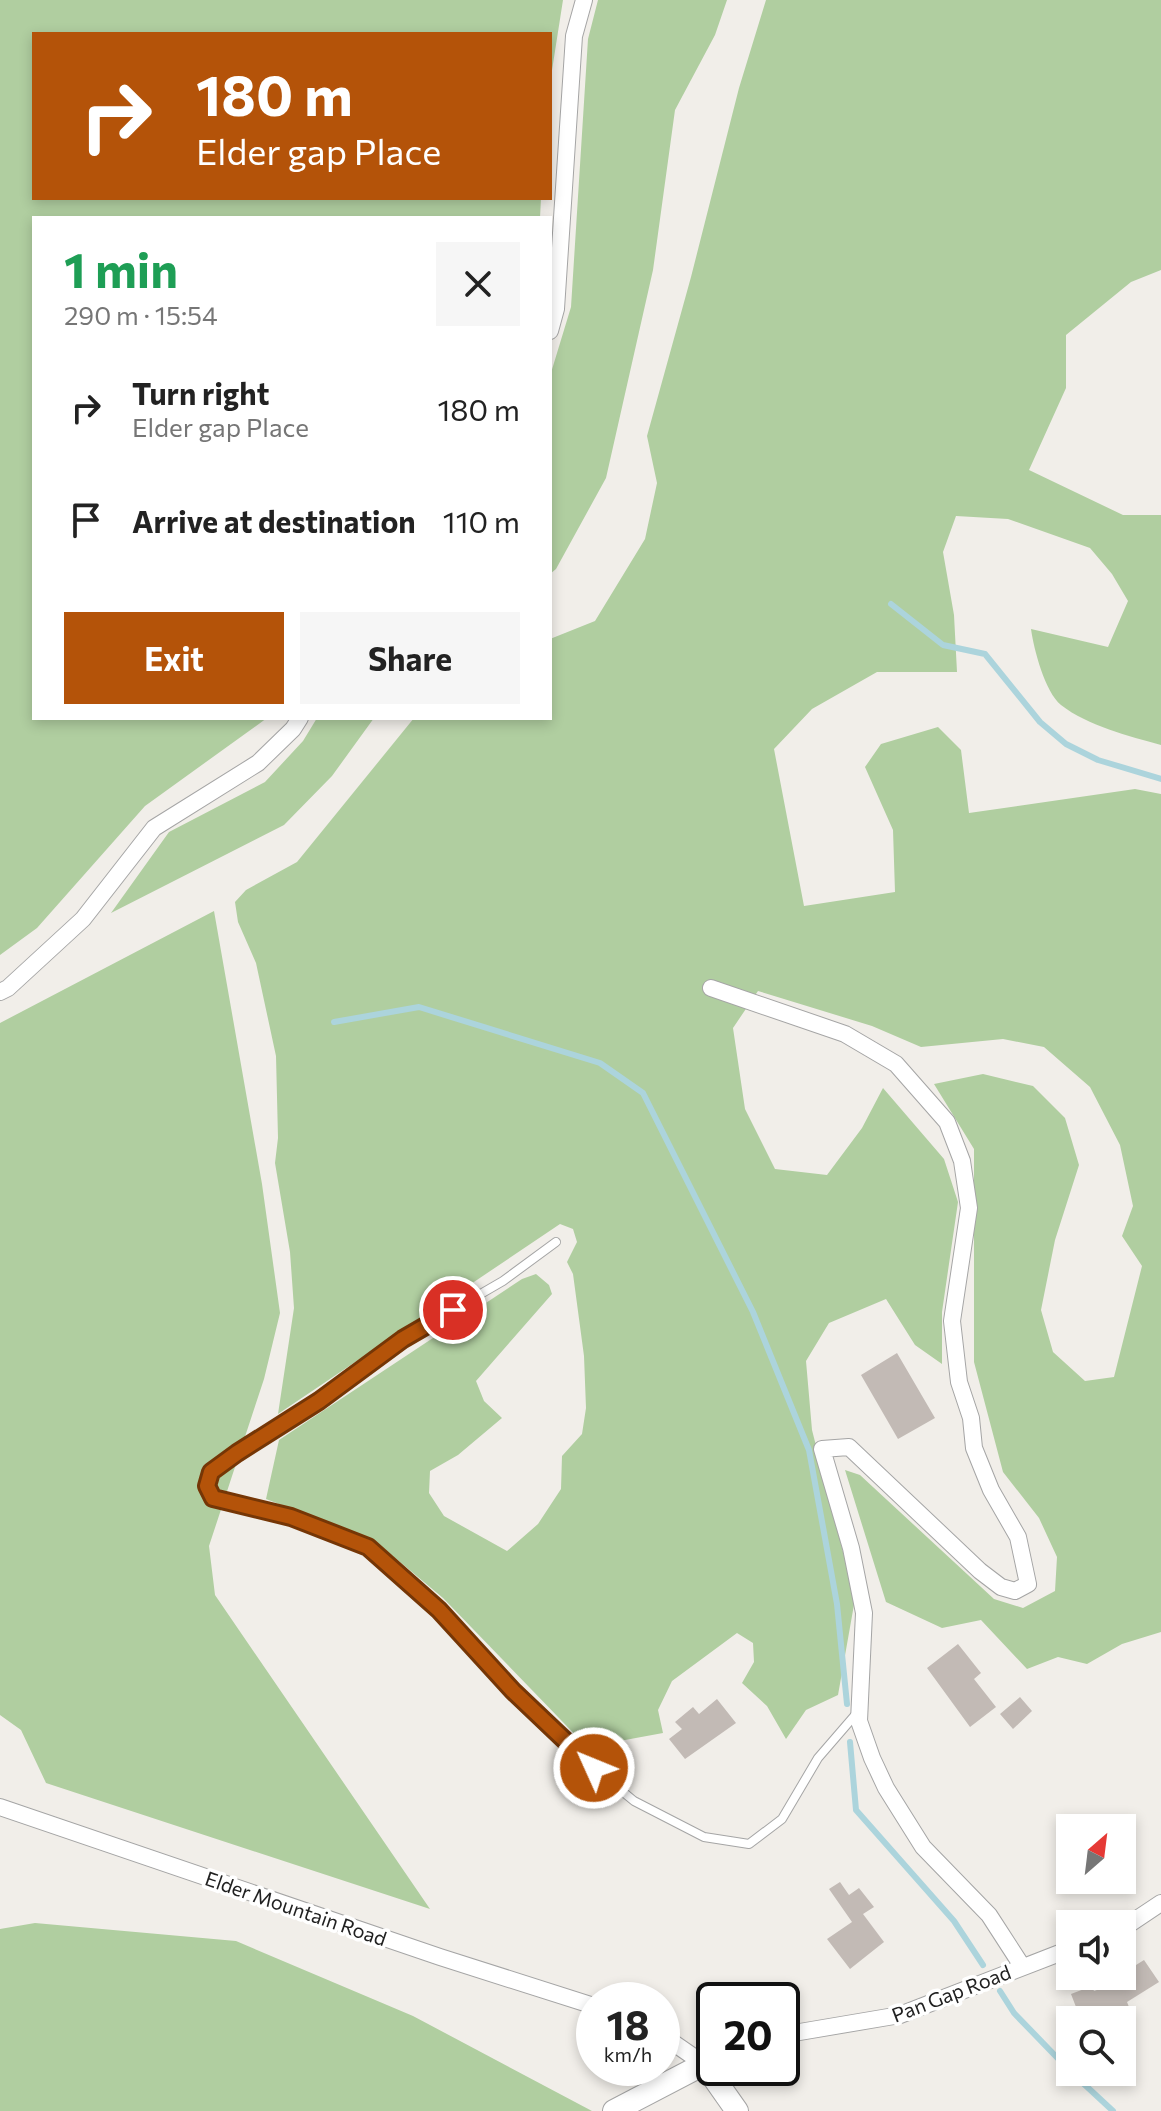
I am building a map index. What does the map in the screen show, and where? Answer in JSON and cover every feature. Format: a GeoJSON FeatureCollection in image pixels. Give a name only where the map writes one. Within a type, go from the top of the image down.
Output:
{"type":"FeatureCollection","features":[{"type":"Feature","properties":{"kind":"street"},"geometry":{"type":"LineString","coordinates":[[552,324],[556,309],[574,36],[584,0]]}},
{"type":"Feature","properties":{"kind":"street"},"geometry":{"type":"LineString","coordinates":[[0,992],[83,919],[154,828],[258,763],[299,720]]}},
{"type":"Feature","properties":{"kind":"street"},"geometry":{"type":"LineString","coordinates":[[711,988],[845,1034],[896,1064],[947,1122],[962,1161],[969,1208],[952,1321],[959,1382],[971,1418],[974,1448],[991,1490],[1018,1537],[1028,1584],[1015,1591],[1001,1587],[980,1571],[849,1447],[822,1449],[851,1548],[864,1613],[859,1721],[872,1758],[886,1788],[923,1847],[989,1915],[1022,1966]]}},
{"type":"Feature","properties":{"kind":"street","name":"Elder Mountain Road"},"geometry":{"type":"LineString","coordinates":[[0,1807],[576,2000]]}},
{"type":"Feature","properties":{"kind":"street"},"geometry":{"type":"LineString","coordinates":[[1136,1920],[1161,1903]]}},
{"type":"Feature","properties":{"kind":"street","name":"Pan Gap Road"},"geometry":{"type":"LineString","coordinates":[[800,2032],[900,2015],[1056,1954]]}},
{"type":"Feature","properties":{"kind":"street"},"geometry":{"type":"LineString","coordinates":[[614,2111],[696,2069]]}},
{"type":"Feature","properties":{"kind":"street"},"geometry":{"type":"LineString","coordinates":[[723,2086],[737,2111]]}},
{"type":"Feature","properties":{"kind":"lane"},"geometry":{"type":"LineString","coordinates":[[556,1242],[503,1281],[403,1339],[319,1401],[211,1472],[207,1486],[213,1498],[291,1517],[368,1547],[439,1610],[513,1691],[594,1768],[634,1801],[704,1837],[749,1844],[782,1819],[818,1758],[859,1710]]}},
{"type":"Feature","properties":{"kind":"green space"},"geometry":{"type":"Polygon","coordinates":[[[0,0],[563,0],[552,70],[552,32],[32,32],[32,200],[541,200],[540,216],[32,216],[32,720],[264,720],[145,806],[37,928],[0,955],[0,0]]]}},
{"type":"Feature","properties":{"kind":"green space"},"geometry":{"type":"Polygon","coordinates":[[[598,0],[727,0],[715,35],[675,110],[653,270],[606,478],[552,572],[552,369],[571,307],[588,39],[598,0]]]}},
{"type":"Feature","properties":{"kind":"green space"},"geometry":{"type":"Polygon","coordinates":[[[766,0],[1161,0],[1161,270],[1131,282],[1066,335],[1066,388],[1029,470],[1123,515],[1161,515],[1161,745],[1109,730],[1072,712],[1055,699],[1041,670],[1031,629],[1108,647],[1128,601],[1112,574],[1090,548],[1008,519],[956,516],[943,552],[954,615],[957,672],[877,672],[812,709],[774,749],[804,906],[895,892],[893,830],[865,767],[881,744],[938,727],[961,750],[969,813],[1135,789],[1161,794],[1161,1632],[1122,1644],[1087,1664],[1058,1657],[1027,1669],[981,1620],[942,1628],[886,1602],[845,1470],[860,1475],[994,1599],[1023,1608],[1055,1591],[1057,1557],[1039,1518],[1003,1472],[974,1362],[974,1149],[934,1084],[983,1074],[1033,1086],[1065,1118],[1079,1165],[1055,1240],[1041,1310],[1053,1352],[1085,1381],[1114,1377],[1142,1266],[1122,1236],[1133,1206],[1120,1145],[1090,1087],[1044,1047],[1003,1039],[921,1047],[872,1026],[758,991],[733,1028],[745,1109],[775,1169],[827,1175],[862,1128],[883,1088],[944,1159],[958,1202],[942,1312],[942,1364],[915,1345],[886,1299],[829,1323],[806,1361],[812,1430],[855,1599],[838,1695],[806,1710],[786,1739],[767,1706],[742,1683],[754,1662],[753,1643],[737,1633],[672,1681],[658,1710],[663,1733],[587,1747],[443,1598],[375,1541],[266,1499],[279,1440],[522,1279],[536,1274],[549,1285],[552,1294],[476,1381],[484,1401],[502,1418],[458,1455],[430,1471],[429,1493],[444,1516],[507,1551],[538,1524],[561,1489],[562,1456],[582,1434],[586,1408],[584,1356],[573,1274],[567,1262],[577,1242],[573,1229],[560,1224],[278,1414],[294,1308],[290,1252],[275,1163],[278,1138],[276,1056],[256,963],[238,922],[235,902],[246,890],[297,862],[412,720],[552,720],[552,638],[595,621],[645,539],[657,483],[647,436],[739,88],[766,0]]]}},
{"type":"Feature","properties":{"kind":"green space"},"geometry":{"type":"Polygon","coordinates":[[[316,720],[373,720],[332,776],[284,825],[111,913],[169,832],[265,782],[303,741],[316,720]]]}},
{"type":"Feature","properties":{"kind":"green space"},"geometry":{"type":"Polygon","coordinates":[[[214,911],[262,1184],[280,1313],[264,1379],[209,1546],[215,1595],[430,1909],[46,1783],[21,1730],[0,1715],[0,1023],[214,911]]]}},
{"type":"Feature","properties":{"kind":"green space"},"geometry":{"type":"Polygon","coordinates":[[[35,1923],[236,1941],[413,2016],[592,2111],[0,2111],[0,1929],[35,1923]]]}},
{"type":"Feature","properties":{"kind":"building"},"geometry":{"type":"Polygon","coordinates":[[[897,1353],[935,1418],[898,1439],[861,1375],[897,1353]]]}},
{"type":"Feature","properties":{"kind":"building"},"geometry":{"type":"Polygon","coordinates":[[[958,1644],[981,1673],[974,1679],[996,1707],[970,1727],[927,1668],[958,1644]]]}},
{"type":"Feature","properties":{"kind":"building"},"geometry":{"type":"Polygon","coordinates":[[[1020,1697],[1032,1711],[1013,1729],[1000,1714],[1020,1697]]]}},
{"type":"Feature","properties":{"kind":"building"},"geometry":{"type":"Polygon","coordinates":[[[717,1699],[736,1723],[685,1759],[669,1739],[682,1729],[675,1722],[693,1707],[699,1714],[717,1699]]]}},
{"type":"Feature","properties":{"kind":"building"},"geometry":{"type":"Polygon","coordinates":[[[840,1882],[849,1895],[859,1888],[874,1907],[863,1914],[884,1942],[850,1969],[827,1939],[852,1922],[829,1889],[840,1882]]]}},
{"type":"Feature","properties":{"kind":"building"},"geometry":{"type":"Polygon","coordinates":[[[1144,1960],[1159,1982],[1127,2002],[1129,2006],[1076,2006],[1071,1994],[1082,1990],[1136,1990],[1136,1965],[1144,1960]]]}},
{"type":"Feature","properties":{"kind":"waterway"},"geometry":{"type":"LineString","coordinates":[[891,604],[943,645],[985,654],[1040,722],[1066,744],[1098,760],[1161,779]]}},
{"type":"Feature","properties":{"kind":"waterway"},"geometry":{"type":"LineString","coordinates":[[334,1022],[419,1007],[600,1063],[643,1093],[753,1312],[809,1450],[837,1604],[847,1704]]}},
{"type":"Feature","properties":{"kind":"waterway"},"geometry":{"type":"LineString","coordinates":[[850,1742],[856,1810],[954,1921],[983,1965]]}},
{"type":"Feature","properties":{"kind":"waterway"},"geometry":{"type":"LineString","coordinates":[[1000,1991],[1014,2013],[1056,2056]]}},
{"type":"Feature","properties":{"kind":"waterway"},"geometry":{"type":"LineString","coordinates":[[1086,2086],[1113,2111]]}},
{"type":"Feature","properties":{"kind":"route"},"geometry":{"type":"LineString","coordinates":[[453,1310],[403,1339],[319,1401],[237,1453],[211,1472],[207,1486],[213,1498],[291,1517],[368,1547],[439,1610],[513,1691],[594,1768]]}}]}
